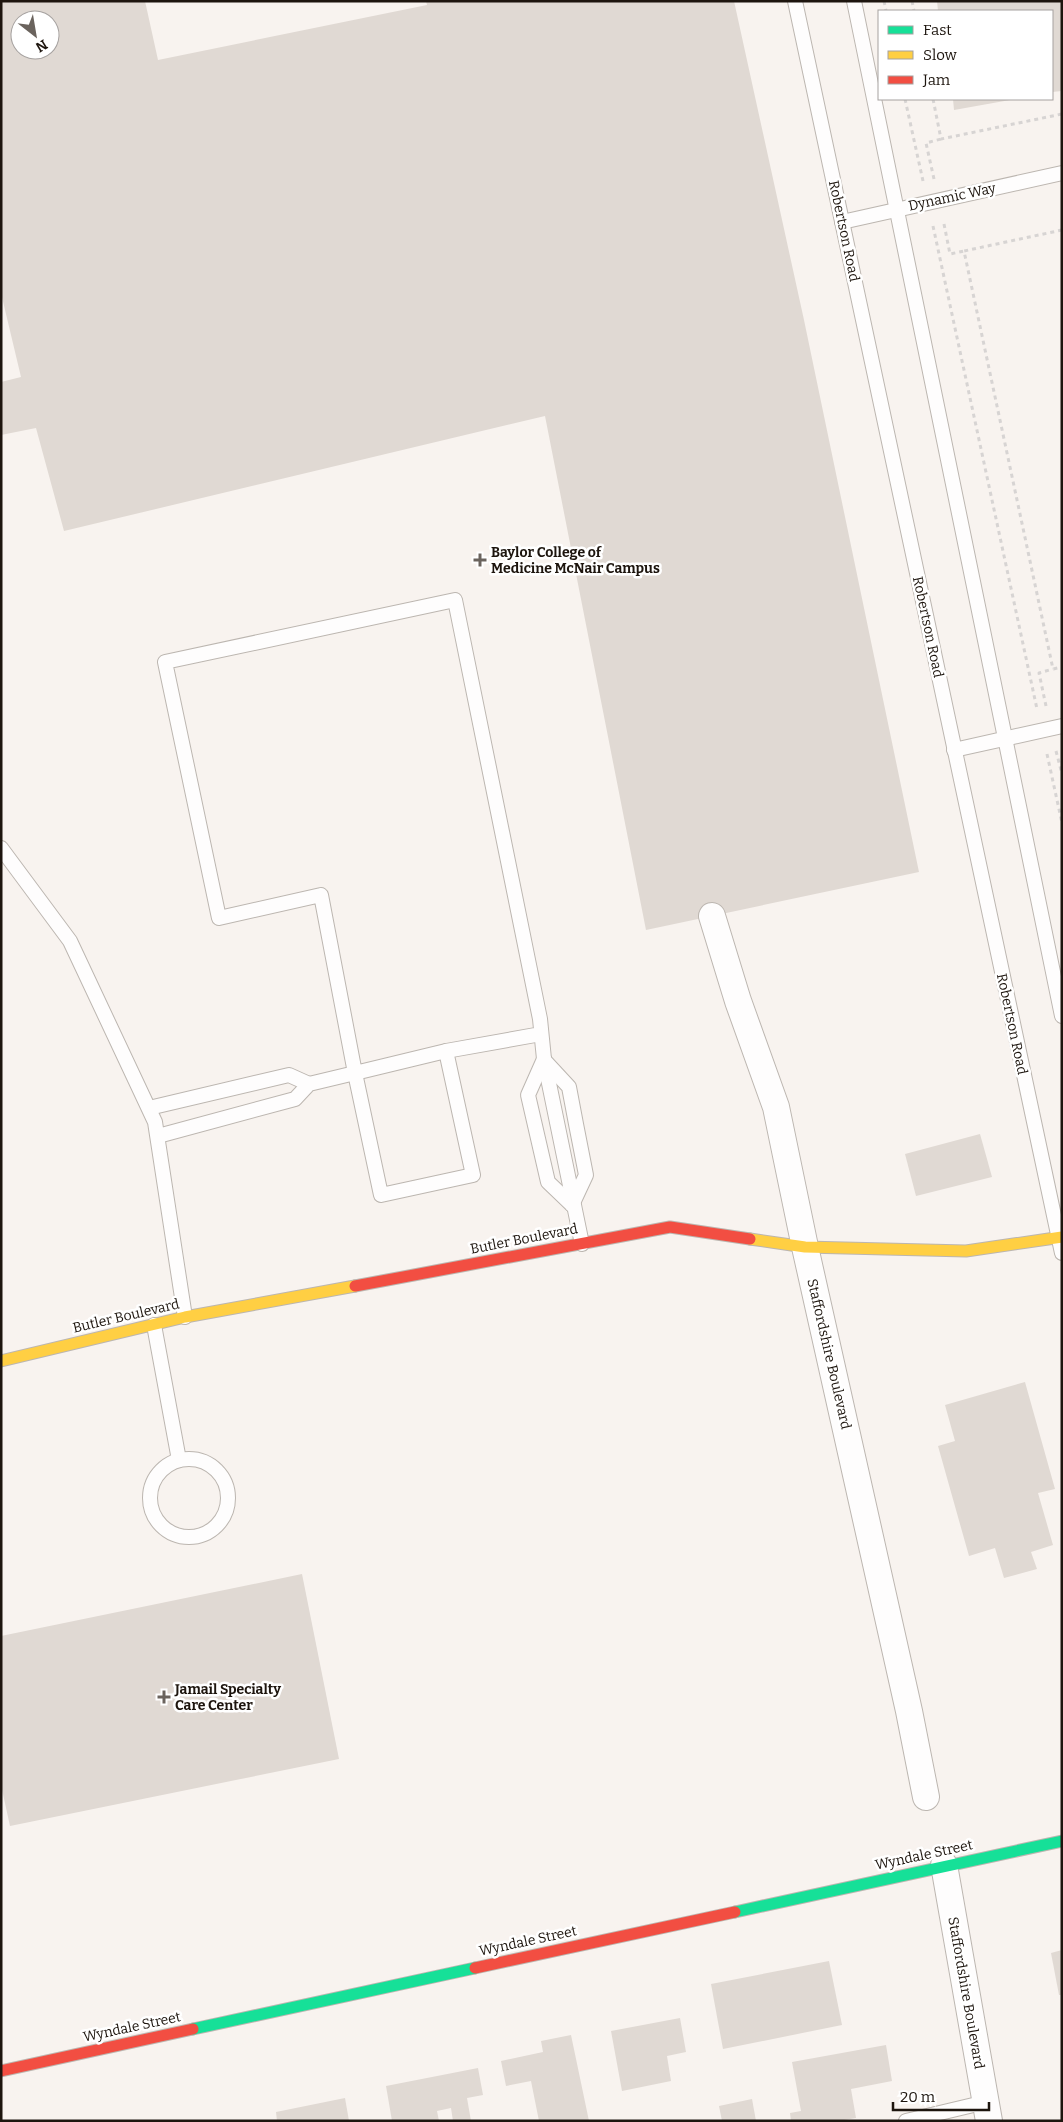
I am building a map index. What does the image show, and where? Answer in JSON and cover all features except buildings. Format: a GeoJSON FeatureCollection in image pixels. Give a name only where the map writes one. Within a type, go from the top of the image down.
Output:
{"type":"FeatureCollection","features":[{"type":"Feature","properties":{"kind":"street","name":"Staffordshire Boulevard"},"geometry":{"type":"LineString","coordinates":[[712,916],[738,1001],[776,1107],[804,1247],[909,1712],[926,1797]]}},
{"type":"Feature","properties":{"kind":"street","name":"Butler Boulevard"},"geometry":{"type":"LineString","coordinates":[[1,1361],[185,1318],[670,1227],[804,1247],[966,1251],[1060,1237]]}},
{"type":"Feature","properties":{"kind":"street","name":"Wyndale Street"},"geometry":{"type":"LineString","coordinates":[[1,2071],[1062,1841]]}},
{"type":"Feature","properties":{"kind":"street","name":"Staffordshire Boulevard"},"geometry":{"type":"LineString","coordinates":[[944,1866],[987,2111]]}},
{"type":"Feature","properties":{"kind":"lane","name":"Robertson Road"},"geometry":{"type":"LineString","coordinates":[[795,1],[954,750],[1060,1237],[1062,1254]]}},
{"type":"Feature","properties":{"kind":"lane"},"geometry":{"type":"LineString","coordinates":[[854,1],[1062,1016]]}},
{"type":"Feature","properties":{"kind":"lane","name":"Dynamic Way"},"geometry":{"type":"LineString","coordinates":[[842,222],[1062,173]]}},
{"type":"Feature","properties":{"kind":"lane"},"geometry":{"type":"LineString","coordinates":[[446,1051],[473,1175],[381,1194],[355,1073],[321,895],[220,918],[165,662],[455,600],[540,1018],[544,1059],[572,1205],[582,1244]]}},
{"type":"Feature","properties":{"kind":"lane"},"geometry":{"type":"LineString","coordinates":[[954,750],[1062,726]]}},
{"type":"Feature","properties":{"kind":"lane"},"geometry":{"type":"LineString","coordinates":[[1,848],[70,941],[155,1122],[185,1318]]}},
{"type":"Feature","properties":{"kind":"lane"},"geometry":{"type":"LineString","coordinates":[[158,1136],[296,1099],[309,1084],[446,1051],[541,1034]]}},
{"type":"Feature","properties":{"kind":"lane"},"geometry":{"type":"LineString","coordinates":[[544,1059],[569,1087],[586,1175],[572,1205]]}},
{"type":"Feature","properties":{"kind":"lane"},"geometry":{"type":"LineString","coordinates":[[544,1059],[528,1095],[548,1182],[572,1205]]}},
{"type":"Feature","properties":{"kind":"lane"},"geometry":{"type":"LineString","coordinates":[[148,1108],[289,1075],[309,1084]]}},
{"type":"Feature","properties":{"kind":"lane"},"geometry":{"type":"LineString","coordinates":[[154,1325],[179,1460]]}},
{"type":"Feature","properties":{"kind":"lane"},"geometry":{"type":"LineString","coordinates":[[193,1459],[206,1463],[216,1470],[224,1480],[228,1494],[227,1506],[222,1519],[200,1535],[176,1534],[165,1528],[156,1519],[151,1508],[150,1496],[156,1478],[168,1465],[179,1460],[193,1459]]}},
{"type":"Feature","properties":{"kind":"lane"},"geometry":{"type":"LineString","coordinates":[[906,2121],[987,2111]]}},
{"type":"Feature","properties":{"kind":"path"},"geometry":{"type":"LineString","coordinates":[[905,100],[1062,823]]}},
{"type":"Feature","properties":{"kind":"path"},"geometry":{"type":"LineString","coordinates":[[932,100],[941,139],[1062,114]]}},
{"type":"Feature","properties":{"kind":"path"},"geometry":{"type":"LineString","coordinates":[[1062,230],[964,251],[1053,669],[1062,667]]}},
{"type":"Feature","properties":{"kind":"traffic: fast"},"geometry":{"type":"LineString","coordinates":[[735,1912],[1062,1841]]}},
{"type":"Feature","properties":{"kind":"traffic: fast"},"geometry":{"type":"LineString","coordinates":[[193,2029],[475,1968]]}},
{"type":"Feature","properties":{"kind":"traffic: slow"},"geometry":{"type":"LineString","coordinates":[[750,1239],[805,1247],[966,1251],[1062,1237]]}},
{"type":"Feature","properties":{"kind":"traffic: slow"},"geometry":{"type":"LineString","coordinates":[[1,1361],[185,1317],[355,1286]]}},
{"type":"Feature","properties":{"kind":"traffic: jam"},"geometry":{"type":"LineString","coordinates":[[355,1286],[670,1227],[750,1239]]}},
{"type":"Feature","properties":{"kind":"traffic: jam"},"geometry":{"type":"LineString","coordinates":[[475,1968],[735,1912]]}},
{"type":"Feature","properties":{"kind":"traffic: jam"},"geometry":{"type":"LineString","coordinates":[[1,2071],[193,2029]]}},
{"type":"Feature","properties":{"kind":"place","name":"Baylor College of Medicine McNair Campus"},"geometry":{"type":"Point","coordinates":[480,560]}},
{"type":"Feature","properties":{"kind":"place","name":"Jamail Specialty Care Center"},"geometry":{"type":"Point","coordinates":[164,1697]}}]}
